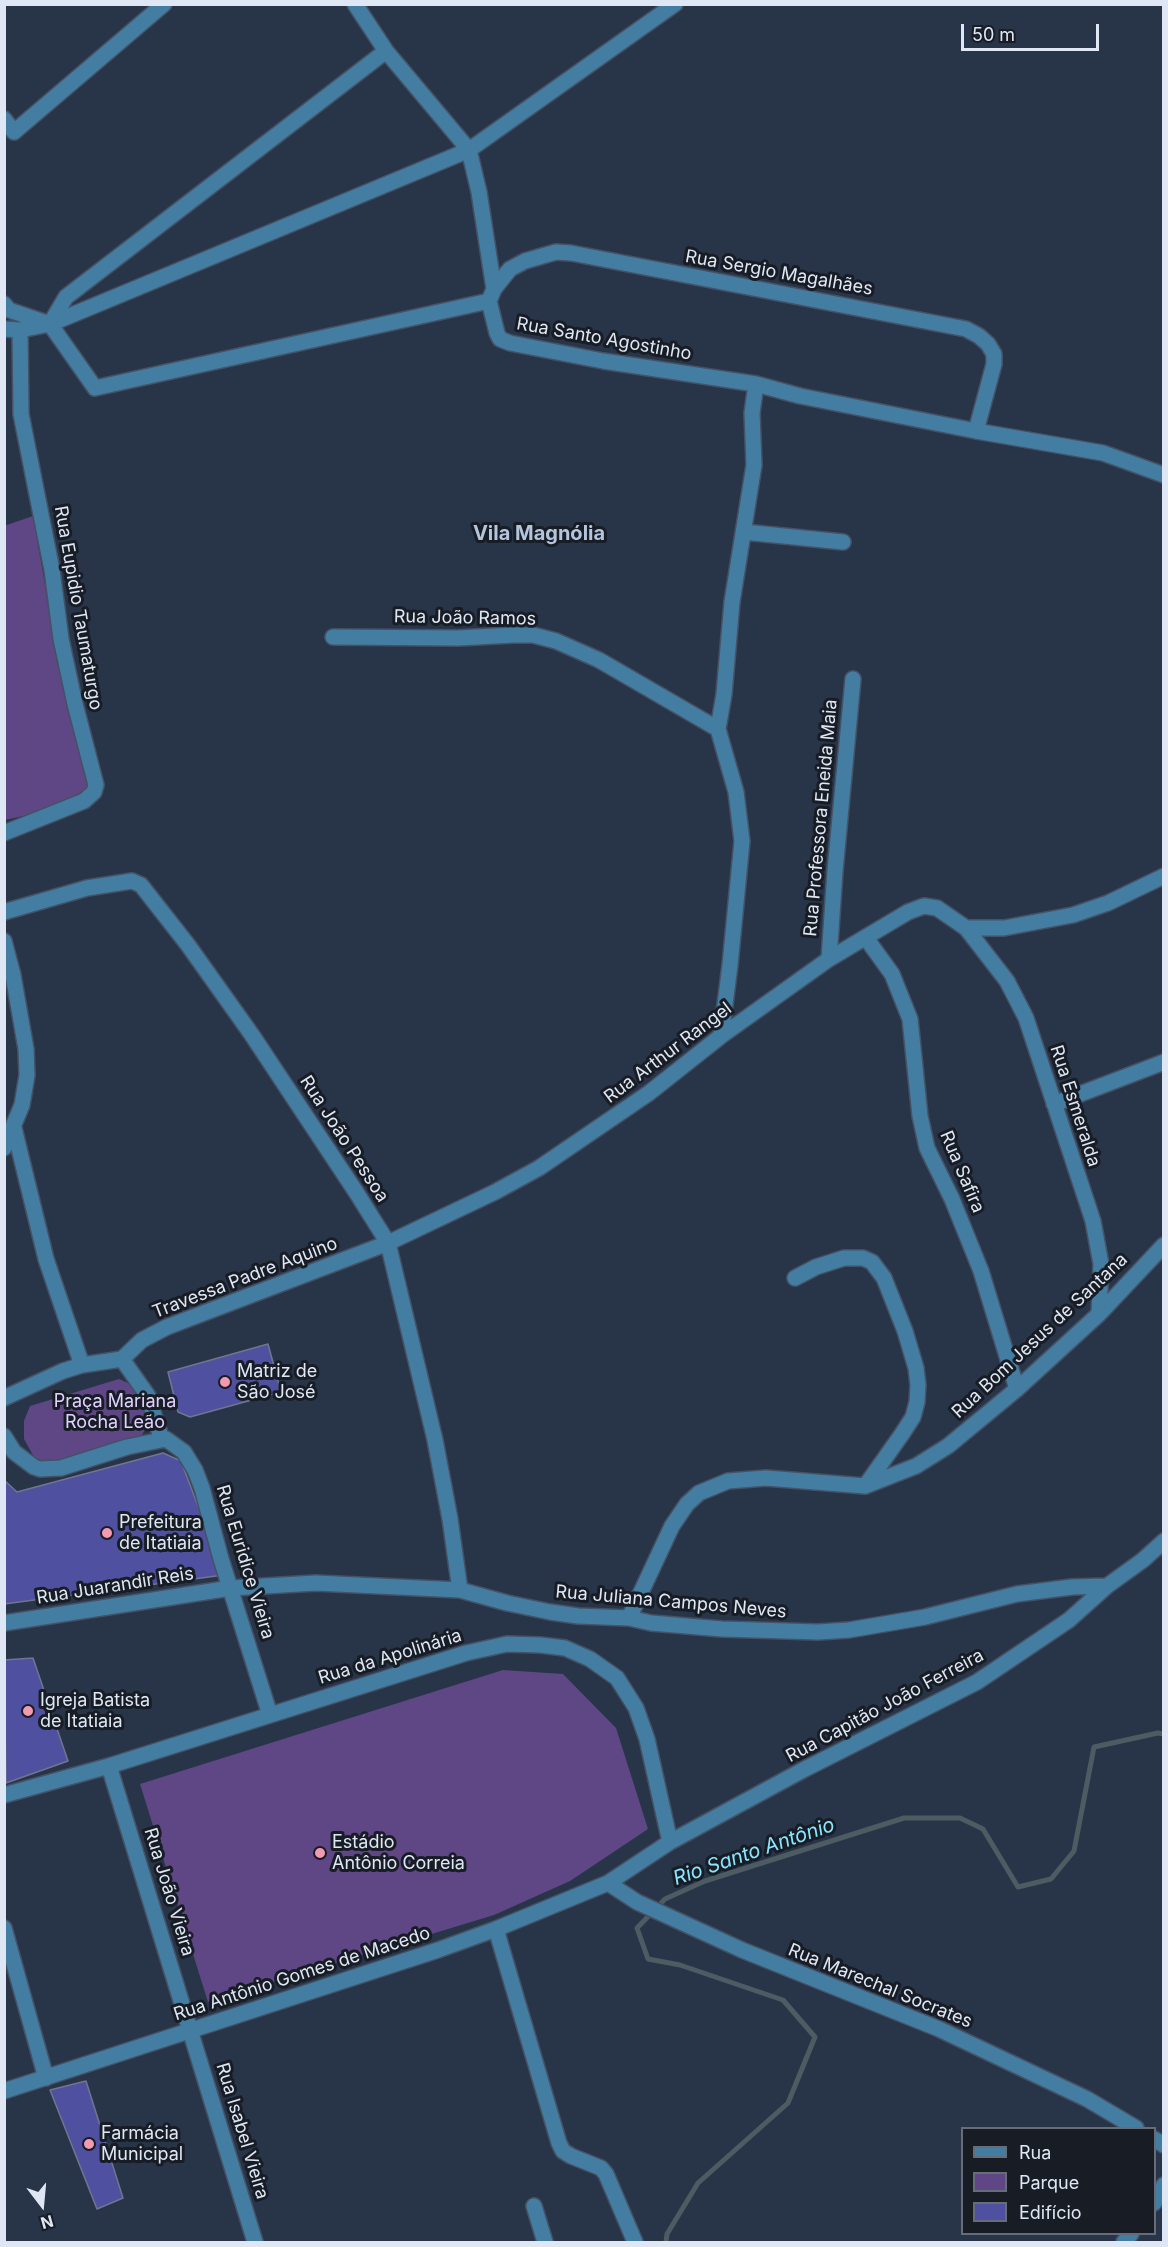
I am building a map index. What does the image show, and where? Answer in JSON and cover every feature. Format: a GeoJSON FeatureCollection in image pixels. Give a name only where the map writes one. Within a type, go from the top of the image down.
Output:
{"type":"FeatureCollection","features":[{"type":"Feature","properties":{"kind":"street"},"geometry":{"type":"LineString","coordinates":[[4,119],[14,132],[164,4]]}},
{"type":"Feature","properties":{"kind":"street"},"geometry":{"type":"LineString","coordinates":[[355,4],[386,51],[423,98],[469,150]]}},
{"type":"Feature","properties":{"kind":"street"},"geometry":{"type":"LineString","coordinates":[[4,329],[20,330],[50,324],[469,150],[675,4]]}},
{"type":"Feature","properties":{"kind":"street"},"geometry":{"type":"LineString","coordinates":[[50,324],[66,297],[386,51]]}},
{"type":"Feature","properties":{"kind":"street","name":"Rua Santo Agostinho"},"geometry":{"type":"LineString","coordinates":[[469,150],[479,192],[497,333],[500,339],[603,362],[756,384],[800,396],[976,431],[1103,453],[1164,475]]}},
{"type":"Feature","properties":{"kind":"street","name":"Rua Sergio Magalhães"},"geometry":{"type":"LineString","coordinates":[[492,295],[510,269],[525,261],[556,252],[571,253],[966,329],[988,344],[994,354],[994,364],[976,431]]}},
{"type":"Feature","properties":{"kind":"street"},"geometry":{"type":"LineString","coordinates":[[4,304],[9,310],[50,324],[95,388],[492,295]]}},
{"type":"Feature","properties":{"kind":"street","name":"Rua Eupidio Taumaturgo"},"geometry":{"type":"LineString","coordinates":[[4,833],[84,801],[94,792],[96,785],[61,639],[52,570],[21,414],[20,330]]}},
{"type":"Feature","properties":{"kind":"street"},"geometry":{"type":"LineString","coordinates":[[721,1036],[742,841],[736,792],[718,729],[724,694],[732,602],[754,465],[752,413],[756,384]]}},
{"type":"Feature","properties":{"kind":"street"},"geometry":{"type":"LineString","coordinates":[[744,532],[843,542]]}},
{"type":"Feature","properties":{"kind":"street","name":"Rua João Ramos"},"geometry":{"type":"LineString","coordinates":[[333,637],[448,638],[514,635],[545,638],[599,660],[718,729]]}},
{"type":"Feature","properties":{"kind":"street","name":"Rua Professora Eneida Maia"},"geometry":{"type":"LineString","coordinates":[[829,960],[853,679]]}},
{"type":"Feature","properties":{"kind":"street"},"geometry":{"type":"LineString","coordinates":[[966,928],[1004,928],[1072,915],[1108,903],[1164,876]]}},
{"type":"Feature","properties":{"kind":"street","name":"Rua João Pessoa"},"geometry":{"type":"LineString","coordinates":[[4,912],[87,888],[132,881],[141,885],[182,936],[252,1035],[388,1243],[435,1440],[450,1519],[460,1590]]}},
{"type":"Feature","properties":{"kind":"street","name":"Rua Arthur Rangel"},"geometry":{"type":"LineString","coordinates":[[388,1243],[495,1192],[539,1168],[639,1100],[721,1036],[829,960],[908,912],[924,906],[937,908],[966,928]]}},
{"type":"Feature","properties":{"kind":"street","name":"Rua Esmeralda"},"geometry":{"type":"LineString","coordinates":[[966,928],[1007,981],[1026,1017],[1093,1221],[1101,1264],[1098,1314]]}},
{"type":"Feature","properties":{"kind":"street","name":"Rua Safira"},"geometry":{"type":"LineString","coordinates":[[866,939],[892,974],[910,1019],[920,1116],[927,1148],[952,1199],[981,1271],[1017,1389]]}},
{"type":"Feature","properties":{"kind":"street"},"geometry":{"type":"LineString","coordinates":[[4,941],[13,975],[26,1049],[27,1075],[22,1105],[4,1148]]}},
{"type":"Feature","properties":{"kind":"street"},"geometry":{"type":"LineString","coordinates":[[1054,1104],[1164,1062]]}},
{"type":"Feature","properties":{"kind":"street"},"geometry":{"type":"LineString","coordinates":[[14,1128],[46,1258],[82,1365]]}},
{"type":"Feature","properties":{"kind":"street","name":"Travessa Padre Aquino"},"geometry":{"type":"LineString","coordinates":[[122,1359],[142,1340],[167,1327],[388,1243]]}},
{"type":"Feature","properties":{"kind":"street","name":"Rua Bom Jesus de Santana"},"geometry":{"type":"LineString","coordinates":[[629,1618],[672,1526],[687,1504],[699,1493],[729,1481],[766,1478],[865,1486],[916,1466],[948,1446],[1017,1389],[1098,1314],[1164,1245]]}},
{"type":"Feature","properties":{"kind":"street"},"geometry":{"type":"LineString","coordinates":[[795,1278],[816,1267],[844,1258],[863,1258],[872,1262],[884,1278],[905,1331],[916,1368],[917,1402],[913,1417],[865,1486]]}},
{"type":"Feature","properties":{"kind":"street"},"geometry":{"type":"LineString","coordinates":[[4,1398],[47,1377],[82,1365],[122,1359],[148,1396],[160,1434],[159,1440],[49,1469],[34,1467],[9,1453],[4,1436]]}},
{"type":"Feature","properties":{"kind":"street","name":"Rua Euridice Vieira"},"geometry":{"type":"LineString","coordinates":[[159,1440],[171,1441],[184,1452],[195,1470],[270,1715]]}},
{"type":"Feature","properties":{"kind":"street","name":"Rua Capitão João Ferreira"},"geometry":{"type":"LineString","coordinates":[[608,1883],[670,1842],[803,1770],[977,1682],[1069,1620],[1107,1586],[1143,1560],[1164,1541]]}},
{"type":"Feature","properties":{"kind":"street","name":"Rua Juliana Campos Neves"},"geometry":{"type":"LineString","coordinates":[[231,1588],[316,1582],[395,1585],[460,1590],[507,1604],[550,1612],[722,1629],[818,1632],[849,1630],[916,1619],[1017,1594],[1072,1587],[1107,1586]]}},
{"type":"Feature","properties":{"kind":"street","name":"Rua Juarandir Reis"},"geometry":{"type":"LineString","coordinates":[[4,1623],[231,1588]]}},
{"type":"Feature","properties":{"kind":"street","name":"Rua da Apolinária"},"geometry":{"type":"LineString","coordinates":[[4,1795],[109,1766],[342,1691],[476,1651],[507,1644],[565,1648],[590,1659],[617,1678],[636,1708],[647,1739],[670,1842]]}},
{"type":"Feature","properties":{"kind":"street","name":"Rua João Vieira"},"geometry":{"type":"LineString","coordinates":[[109,1766],[191,2030]]}},
{"type":"Feature","properties":{"kind":"street","name":"Rua Antônio Gomes de Macedo"},"geometry":{"type":"LineString","coordinates":[[4,2091],[252,2012],[496,1929],[608,1883]]}},
{"type":"Feature","properties":{"kind":"street","name":"Rua Marechal Socrates"},"geometry":{"type":"LineString","coordinates":[[608,1883],[637,1902],[675,1921],[939,2029],[1087,2099],[1134,2127]]}},
{"type":"Feature","properties":{"kind":"street"},"geometry":{"type":"LineString","coordinates":[[4,1928],[46,2078]]}},
{"type":"Feature","properties":{"kind":"street"},"geometry":{"type":"LineString","coordinates":[[496,1929],[559,2143],[563,2151],[580,2161],[601,2168],[606,2174],[635,2242]]}},
{"type":"Feature","properties":{"kind":"street","name":"Rua Isabel Vieira"},"geometry":{"type":"LineString","coordinates":[[191,2030],[255,2242]]}},
{"type":"Feature","properties":{"kind":"street"},"geometry":{"type":"LineString","coordinates":[[1156,2201],[1164,2185]]}},
{"type":"Feature","properties":{"kind":"street"},"geometry":{"type":"LineString","coordinates":[[534,2206],[545,2242]]}},
{"type":"Feature","properties":{"kind":"green space"},"geometry":{"type":"Polygon","coordinates":[[[33,516],[63,687],[92,801],[5,820],[4,526],[33,516]]]}},
{"type":"Feature","properties":{"kind":"green space","name":"Praça Mariana Rocha Leão"},"geometry":{"type":"Polygon","coordinates":[[[119,1379],[137,1387],[150,1421],[140,1438],[48,1464],[34,1457],[24,1439],[24,1421],[30,1406],[119,1379]]]}},
{"type":"Feature","properties":{"kind":"green space"},"geometry":{"type":"Polygon","coordinates":[[[503,1670],[563,1674],[616,1728],[648,1829],[570,1881],[494,1915],[208,2002],[140,1784],[503,1670]]]}},
{"type":"Feature","properties":{"kind":"building","name":"Matriz de São José"},"geometry":{"type":"Polygon","coordinates":[[[268,1344],[281,1392],[190,1417],[178,1412],[168,1372],[268,1344]]]}},
{"type":"Feature","properties":{"kind":"building","name":"Prefeitura de Itatiaia"},"geometry":{"type":"Polygon","coordinates":[[[163,1453],[181,1461],[224,1575],[4,1604],[4,1480],[17,1492],[163,1453]]]}},
{"type":"Feature","properties":{"kind":"building","name":"Igreja Batista de Itatiaia"},"geometry":{"type":"Polygon","coordinates":[[[33,1658],[68,1761],[6,1783],[4,1660],[33,1658]]]}},
{"type":"Feature","properties":{"kind":"building","name":"Farmácia Municipal"},"geometry":{"type":"Polygon","coordinates":[[[86,2081],[123,2198],[97,2209],[50,2090],[86,2081]]]}},
{"type":"Feature","properties":{"kind":"waterway","name":"Rio Santo Antônio"},"geometry":{"type":"LineString","coordinates":[[666,2242],[667,2234],[698,2183],[788,2103],[815,2037],[783,2000],[680,1965],[648,1959],[637,1928],[665,1899],[705,1881],[904,1818],[960,1818],[983,1829],[1018,1887],[1051,1879],[1074,1851],[1094,1747],[1158,1733],[1164,1734]]}},
{"type":"Feature","properties":{"kind":"place","name":"Matriz de São José"},"geometry":{"type":"Point","coordinates":[225,1382]}},
{"type":"Feature","properties":{"kind":"place","name":"Prefeitura de Itatiaia"},"geometry":{"type":"Point","coordinates":[107,1533]}},
{"type":"Feature","properties":{"kind":"place","name":"Igreja Batista de Itatiaia"},"geometry":{"type":"Point","coordinates":[28,1711]}},
{"type":"Feature","properties":{"kind":"place","name":"Estádio Antônio Correia"},"geometry":{"type":"Point","coordinates":[320,1853]}},
{"type":"Feature","properties":{"kind":"place","name":"Farmácia Municipal"},"geometry":{"type":"Point","coordinates":[89,2144]}},
{"type":"Feature","properties":{"kind":"district","name":"Vila Magnólia"},"geometry":{"type":"Point","coordinates":[539,534]}}]}
